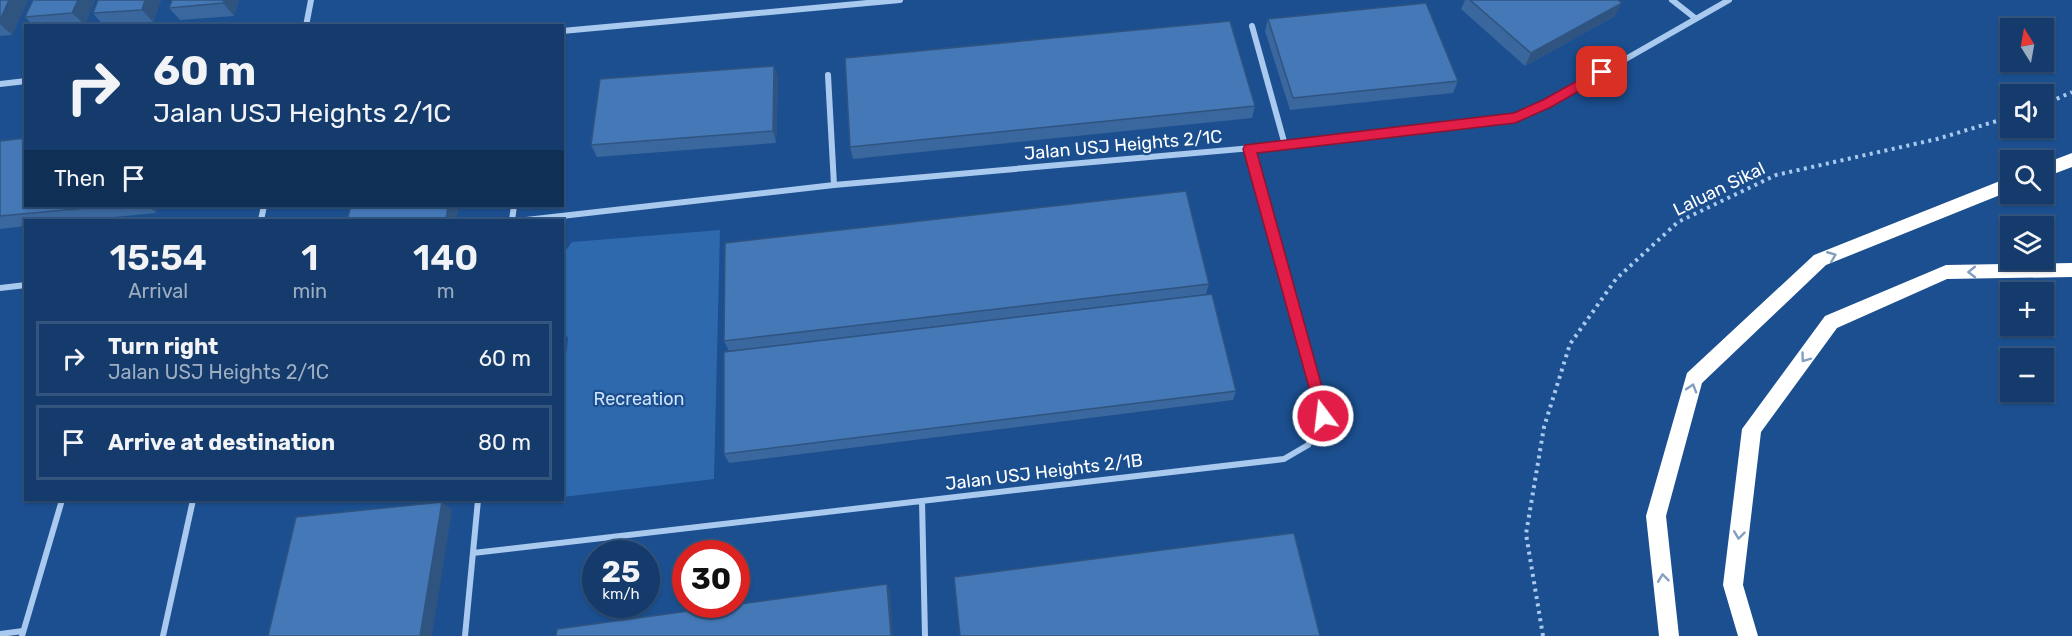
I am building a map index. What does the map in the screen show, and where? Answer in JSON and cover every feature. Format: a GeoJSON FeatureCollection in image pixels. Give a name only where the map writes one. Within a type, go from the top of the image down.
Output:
{"type":"FeatureCollection","features":[{"type":"Feature","properties":{"kind":"highway"},"geometry":{"type":"LineString","coordinates":[[2054,167],[2072,160]]}},
{"type":"Feature","properties":{"kind":"highway"},"geometry":{"type":"LineString","coordinates":[[1669,636],[1656,516],[1695,379],[1820,260],[2000,188]]}},
{"type":"Feature","properties":{"kind":"highway"},"geometry":{"type":"LineString","coordinates":[[1748,636],[1733,585],[1752,429],[1831,322],[1946,273],[2072,270]]}},
{"type":"Feature","properties":{"kind":"street"},"geometry":{"type":"LineString","coordinates":[[306,24],[311,0]]}},
{"type":"Feature","properties":{"kind":"street"},"geometry":{"type":"LineString","coordinates":[[564,31],[900,0]]}},
{"type":"Feature","properties":{"kind":"street"},"geometry":{"type":"LineString","coordinates":[[1672,0],[1695,18]]}},
{"type":"Feature","properties":{"kind":"street","name":"Jalan USJ Heights 2/1C"},"geometry":{"type":"LineString","coordinates":[[535,219],[834,185],[1250,149],[1515,118],[1547,104],[1729,0]]}},
{"type":"Feature","properties":{"kind":"street"},"geometry":{"type":"LineString","coordinates":[[1252,26],[1285,145]]}},
{"type":"Feature","properties":{"kind":"street"},"geometry":{"type":"LineString","coordinates":[[828,75],[834,185]]}},
{"type":"Feature","properties":{"kind":"street"},"geometry":{"type":"LineString","coordinates":[[0,84],[24,81]]}},
{"type":"Feature","properties":{"kind":"street","name":"Jalan USJ Heights 2/1B"},"geometry":{"type":"LineString","coordinates":[[472,553],[1284,459],[1308,445],[1323,416],[1250,149]]}},
{"type":"Feature","properties":{"kind":"street"},"geometry":{"type":"LineString","coordinates":[[0,288],[24,285]]}},
{"type":"Feature","properties":{"kind":"street"},"geometry":{"type":"LineString","coordinates":[[0,634],[22,634],[63,501]]}},
{"type":"Feature","properties":{"kind":"street"},"geometry":{"type":"LineString","coordinates":[[163,636],[193,501]]}},
{"type":"Feature","properties":{"kind":"street"},"geometry":{"type":"LineString","coordinates":[[465,636],[478,501]]}},
{"type":"Feature","properties":{"kind":"street"},"geometry":{"type":"LineString","coordinates":[[922,501],[926,636]]}},
{"type":"Feature","properties":{"kind":"path"},"geometry":{"type":"LineString","coordinates":[[2054,100],[2072,92]]}},
{"type":"Feature","properties":{"kind":"path","name":"Laluan Sikal"},"geometry":{"type":"LineString","coordinates":[[1543,636],[1526,534],[1544,427],[1570,344],[1616,279],[1678,222],[1776,175],[1937,139],[2000,120]]}},
{"type":"Feature","properties":{"kind":"green space","name":"Recreation"},"geometry":{"type":"Polygon","coordinates":[[[720,230],[714,479],[564,497],[564,372],[568,338],[564,332],[564,253],[572,242],[720,230]]]}},
{"type":"Feature","properties":{"kind":"building"},"geometry":{"type":"Polygon","coordinates":[[[0,0],[9,0],[0,20],[0,0]]]}},
{"type":"Feature","properties":{"kind":"building"},"geometry":{"type":"Polygon","coordinates":[[[33,0],[78,0],[72,13],[25,17],[33,0]]]}},
{"type":"Feature","properties":{"kind":"building"},"geometry":{"type":"Polygon","coordinates":[[[98,0],[145,0],[142,10],[93,13],[98,0]]]}},
{"type":"Feature","properties":{"kind":"building"},"geometry":{"type":"Polygon","coordinates":[[[172,0],[224,0],[223,3],[169,8],[172,0]]]}},
{"type":"Feature","properties":{"kind":"building"},"geometry":{"type":"Polygon","coordinates":[[[1470,0],[1618,0],[1622,3],[1531,53],[1470,0]]]}},
{"type":"Feature","properties":{"kind":"building"},"geometry":{"type":"Polygon","coordinates":[[[1426,3],[1458,81],[1293,98],[1268,19],[1426,3]]]}},
{"type":"Feature","properties":{"kind":"building"},"geometry":{"type":"Polygon","coordinates":[[[1230,21],[1255,106],[850,147],[845,58],[1230,21]]]}},
{"type":"Feature","properties":{"kind":"building"},"geometry":{"type":"Polygon","coordinates":[[[774,66],[773,131],[591,145],[600,79],[774,66]]]}},
{"type":"Feature","properties":{"kind":"building"},"geometry":{"type":"Polygon","coordinates":[[[24,138],[24,207],[96,207],[0,216],[0,141],[24,138]]]}},
{"type":"Feature","properties":{"kind":"building"},"geometry":{"type":"Polygon","coordinates":[[[1186,191],[1209,284],[724,341],[725,243],[1186,191]]]}},
{"type":"Feature","properties":{"kind":"building"},"geometry":{"type":"Polygon","coordinates":[[[351,207],[448,207],[446,219],[347,219],[351,207]]]}},
{"type":"Feature","properties":{"kind":"building"},"geometry":{"type":"Polygon","coordinates":[[[1212,294],[1236,391],[724,454],[724,352],[1212,294]]]}},
{"type":"Feature","properties":{"kind":"building"},"geometry":{"type":"Polygon","coordinates":[[[442,502],[420,636],[268,636],[296,517],[442,502]]]}},
{"type":"Feature","properties":{"kind":"building"},"geometry":{"type":"Polygon","coordinates":[[[1294,533],[1320,636],[960,636],[954,577],[1294,533]]]}},
{"type":"Feature","properties":{"kind":"building"},"geometry":{"type":"Polygon","coordinates":[[[887,584],[891,636],[556,636],[557,629],[638,618],[660,618],[660,615],[672,613],[672,618],[750,618],[750,603],[887,584]]]}},
{"type":"Feature","properties":{"kind":"route"},"geometry":{"type":"LineString","coordinates":[[1323,416],[1250,149],[1515,118],[1547,104],[1602,72]]}}]}
